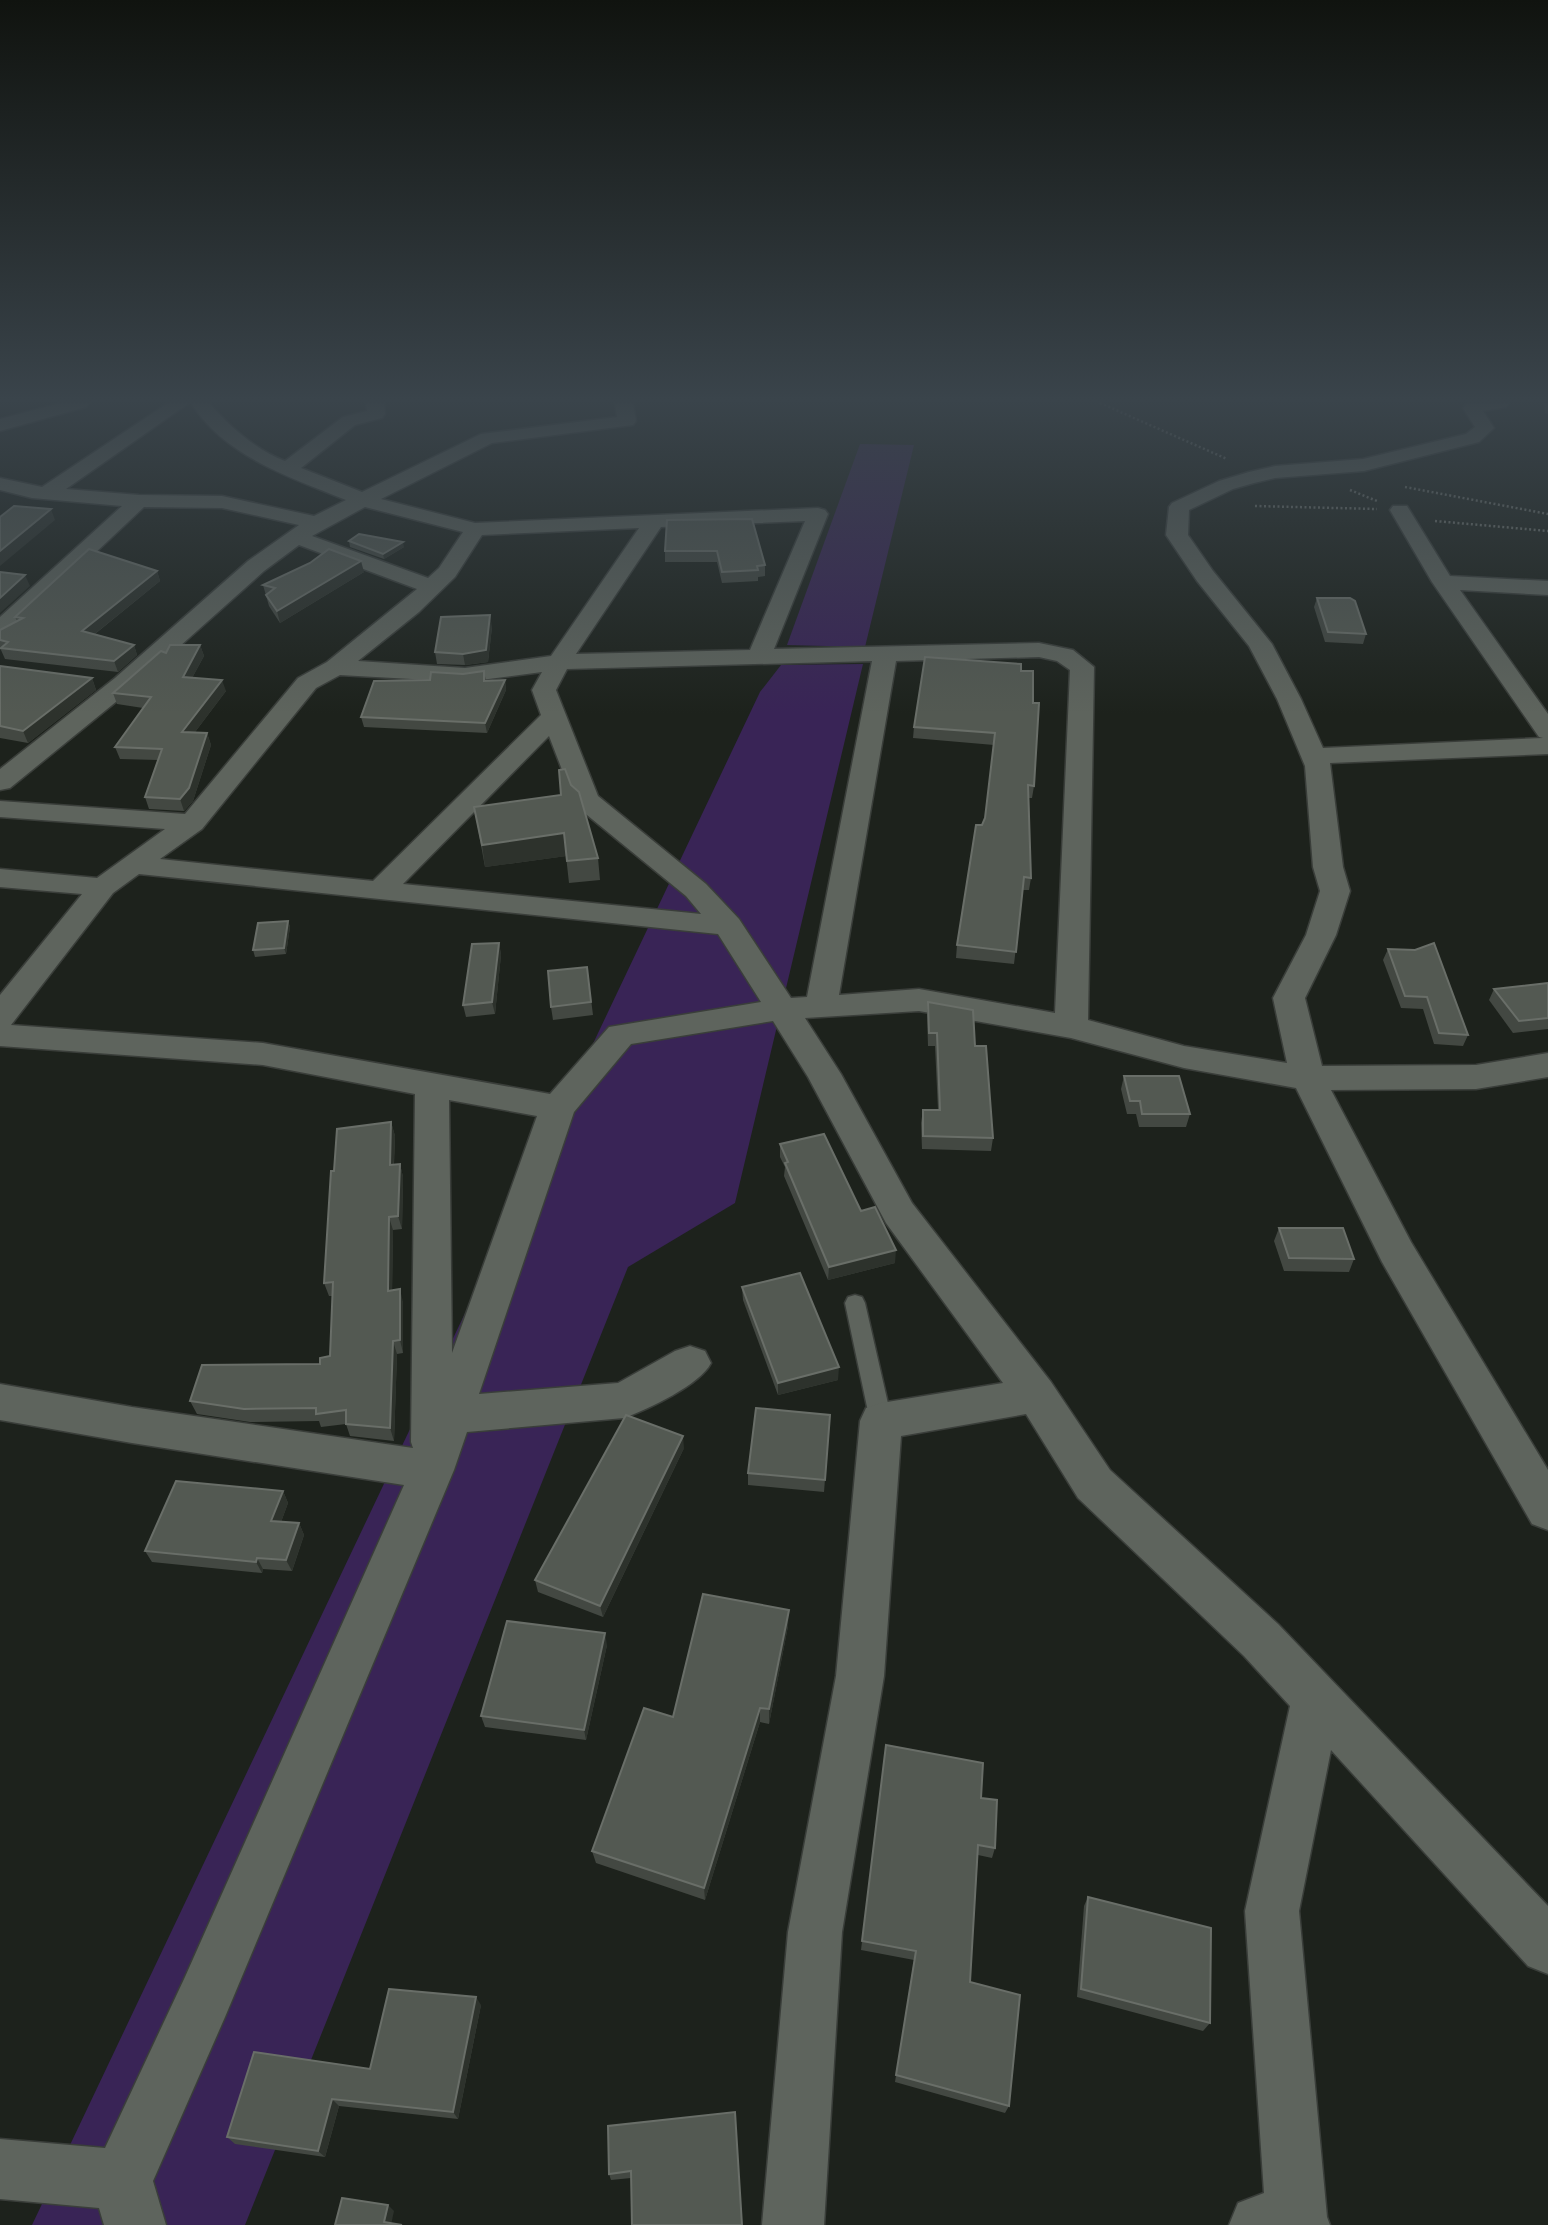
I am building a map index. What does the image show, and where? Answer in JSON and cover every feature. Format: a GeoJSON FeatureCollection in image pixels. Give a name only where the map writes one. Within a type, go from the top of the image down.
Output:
{"type":"FeatureCollection","features":[{"type":"Feature","properties":{"kind":"street"},"geometry":{"type":"LineString","coordinates":[[0,630],[133,507]]}},
{"type":"Feature","properties":{"kind":"street"},"geometry":{"type":"LineString","coordinates":[[244,507],[316,523]]}},
{"type":"Feature","properties":{"kind":"street"},"geometry":{"type":"LineString","coordinates":[[0,782],[124,683],[256,566],[316,523],[353,507]]}},
{"type":"Feature","properties":{"kind":"street"},"geometry":{"type":"LineString","coordinates":[[389,507],[475,529],[818,514],[760,656]]}},
{"type":"Feature","properties":{"kind":"street"},"geometry":{"type":"LineString","coordinates":[[1180,507],[1177,535],[1205,576],[1260,644],[1289,699],[1318,766],[1328,867],[1335,891],[1321,935],[1289,998],[1308,1078],[1396,1251],[1548,1510]]}},
{"type":"Feature","properties":{"kind":"street"},"geometry":{"type":"LineString","coordinates":[[1400,510],[1443,582],[1548,732]]}},
{"type":"Feature","properties":{"kind":"street"},"geometry":{"type":"LineString","coordinates":[[654,522],[559,662],[544,690],[586,800],[696,890],[728,926],[824,1074],[899,1213],[1036,1395],[1094,1484],[1261,1640],[1548,1946]]}},
{"type":"Feature","properties":{"kind":"street"},"geometry":{"type":"LineString","coordinates":[[0,1017],[103,887],[192,824],[307,683],[335,667],[411,607],[447,572],[475,529]]}},
{"type":"Feature","properties":{"kind":"street"},"geometry":{"type":"LineString","coordinates":[[296,537],[430,586]]}},
{"type":"Feature","properties":{"kind":"street"},"geometry":{"type":"LineString","coordinates":[[1443,582],[1548,588]]}},
{"type":"Feature","properties":{"kind":"street"},"geometry":{"type":"LineString","coordinates":[[335,667],[465,675],[559,662],[1054,650],[1075,660],[1082,667],[1071,1027]]}},
{"type":"Feature","properties":{"kind":"street"},"geometry":{"type":"LineString","coordinates":[[821,1007],[886,652]]}},
{"type":"Feature","properties":{"kind":"street"},"geometry":{"type":"LineString","coordinates":[[87,678],[124,683]]}},
{"type":"Feature","properties":{"kind":"street"},"geometry":{"type":"LineString","coordinates":[[380,890],[554,716]]}},
{"type":"Feature","properties":{"kind":"street"},"geometry":{"type":"LineString","coordinates":[[1313,755],[1548,746]]}},
{"type":"Feature","properties":{"kind":"street"},"geometry":{"type":"LineString","coordinates":[[0,809],[192,824]]}},
{"type":"Feature","properties":{"kind":"street"},"geometry":{"type":"LineString","coordinates":[[133,865],[728,926]]}},
{"type":"Feature","properties":{"kind":"street"},"geometry":{"type":"LineString","coordinates":[[0,878],[103,887]]}},
{"type":"Feature","properties":{"kind":"street"},"geometry":{"type":"LineString","coordinates":[[0,2169],[129,2202],[205,1997],[432,1470],[558,1108],[621,1035],[783,1009],[919,1000],[1071,1027],[1184,1057],[1308,1078],[1476,1077],[1548,1065]]}},
{"type":"Feature","properties":{"kind":"street"},"geometry":{"type":"LineString","coordinates":[[0,1035],[263,1054],[558,1108]]}},
{"type":"Feature","properties":{"kind":"street"},"geometry":{"type":"LineString","coordinates":[[432,1087],[432,1470]]}},
{"type":"Feature","properties":{"kind":"street"},"geometry":{"type":"LineString","coordinates":[[450,1415],[624,1399],[690,1363]]}},
{"type":"Feature","properties":{"kind":"street"},"geometry":{"type":"LineString","coordinates":[[793,2225],[815,1932],[860,1676],[881,1421],[1036,1395]]}},
{"type":"Feature","properties":{"kind":"street"},"geometry":{"type":"LineString","coordinates":[[0,1402],[132,1425],[432,1470]]}},
{"type":"Feature","properties":{"kind":"street"},"geometry":{"type":"LineString","coordinates":[[1285,2222],[1272,1911],[1316,1700]]}},
{"type":"Feature","properties":{"kind":"lane"},"geometry":{"type":"LineString","coordinates":[[855,1303],[881,1421]]}},
{"type":"Feature","properties":{"kind":"path"},"geometry":{"type":"LineString","coordinates":[[1285,507],[1400,510]]}},
{"type":"Feature","properties":{"kind":"path"},"geometry":{"type":"LineString","coordinates":[[1510,507],[1548,514]]}},
{"type":"Feature","properties":{"kind":"shaded area"},"geometry":{"type":"Polygon","coordinates":[[[837,507],[899,507],[865,647],[787,645],[837,507]]]}},
{"type":"Feature","properties":{"kind":"shaded area"},"geometry":{"type":"Polygon","coordinates":[[[863,664],[735,1203],[628,1267],[245,2225],[32,2225],[760,692],[781,665],[863,664]]]}},
{"type":"Feature","properties":{"kind":"building"},"geometry":{"type":"Polygon","coordinates":[[[13,507],[51,509],[0,551],[0,517],[13,507]]]}},
{"type":"Feature","properties":{"kind":"building"},"geometry":{"type":"Polygon","coordinates":[[[752,519],[765,565],[757,566],[758,570],[722,572],[717,551],[665,551],[667,520],[752,519]]]}},
{"type":"Feature","properties":{"kind":"building"},"geometry":{"type":"Polygon","coordinates":[[[359,534],[403,542],[383,554],[349,541],[359,534]]]}},
{"type":"Feature","properties":{"kind":"building"},"geometry":{"type":"Polygon","coordinates":[[[89,549],[157,571],[82,631],[134,645],[114,661],[1,648],[8,642],[0,640],[0,630],[23,618],[15,617],[89,549]]]}},
{"type":"Feature","properties":{"kind":"building"},"geometry":{"type":"Polygon","coordinates":[[[329,549],[361,561],[277,611],[266,595],[275,588],[263,585],[310,563],[329,549]]]}},
{"type":"Feature","properties":{"kind":"building"},"geometry":{"type":"Polygon","coordinates":[[[0,572],[25,575],[0,598],[0,572]]]}},
{"type":"Feature","properties":{"kind":"building"},"geometry":{"type":"Polygon","coordinates":[[[1317,598],[1350,598],[1355,601],[1366,634],[1328,632],[1317,598]]]}},
{"type":"Feature","properties":{"kind":"building"},"geometry":{"type":"Polygon","coordinates":[[[490,615],[486,650],[463,654],[435,652],[441,617],[490,615]]]}},
{"type":"Feature","properties":{"kind":"building"},"geometry":{"type":"Polygon","coordinates":[[[170,645],[200,645],[183,677],[222,680],[182,732],[207,733],[189,788],[180,799],[145,797],[162,749],[115,747],[151,697],[113,693],[161,651],[166,653],[170,645]]]}},
{"type":"Feature","properties":{"kind":"building"},"geometry":{"type":"Polygon","coordinates":[[[925,657],[1021,664],[1021,671],[1033,671],[1033,703],[1039,703],[1034,786],[1028,785],[1031,878],[1024,877],[1016,952],[957,945],[976,825],[982,825],[985,818],[995,733],[914,727],[925,657]]]}},
{"type":"Feature","properties":{"kind":"building"},"geometry":{"type":"Polygon","coordinates":[[[0,666],[92,678],[23,731],[0,726],[0,666]]]}},
{"type":"Feature","properties":{"kind":"building"},"geometry":{"type":"Polygon","coordinates":[[[484,671],[484,681],[505,680],[485,723],[361,717],[374,681],[430,680],[431,672],[463,674],[484,671]]]}},
{"type":"Feature","properties":{"kind":"building"},"geometry":{"type":"Polygon","coordinates":[[[565,769],[571,785],[579,792],[598,858],[567,861],[564,833],[482,845],[474,807],[561,795],[559,770],[565,769]]]}},
{"type":"Feature","properties":{"kind":"building"},"geometry":{"type":"Polygon","coordinates":[[[288,921],[284,948],[253,950],[258,923],[288,921]]]}},
{"type":"Feature","properties":{"kind":"building"},"geometry":{"type":"Polygon","coordinates":[[[499,943],[492,1002],[463,1005],[472,944],[499,943]]]}},
{"type":"Feature","properties":{"kind":"building"},"geometry":{"type":"Polygon","coordinates":[[[1434,943],[1468,1035],[1439,1033],[1427,997],[1405,996],[1388,949],[1415,950],[1434,943]]]}},
{"type":"Feature","properties":{"kind":"building"},"geometry":{"type":"Polygon","coordinates":[[[587,967],[591,1002],[551,1007],[548,971],[587,967]]]}},
{"type":"Feature","properties":{"kind":"building"},"geometry":{"type":"Polygon","coordinates":[[[1548,983],[1548,1018],[1519,1021],[1494,989],[1548,983]]]}},
{"type":"Feature","properties":{"kind":"building"},"geometry":{"type":"Polygon","coordinates":[[[928,1002],[973,1010],[975,1046],[986,1046],[993,1138],[923,1136],[923,1110],[940,1110],[937,1033],[929,1033],[928,1002]]]}},
{"type":"Feature","properties":{"kind":"building"},"geometry":{"type":"Polygon","coordinates":[[[1124,1076],[1179,1076],[1190,1114],[1142,1114],[1140,1101],[1130,1101],[1124,1076]]]}},
{"type":"Feature","properties":{"kind":"building"},"geometry":{"type":"Polygon","coordinates":[[[391,1122],[390,1165],[400,1164],[398,1216],[389,1217],[388,1291],[400,1289],[400,1340],[393,1341],[390,1428],[346,1424],[346,1410],[316,1414],[316,1408],[244,1409],[190,1401],[202,1365],[320,1364],[320,1358],[330,1356],[333,1282],[324,1283],[331,1171],[334,1171],[337,1129],[391,1122]]]}},
{"type":"Feature","properties":{"kind":"building"},"geometry":{"type":"Polygon","coordinates":[[[824,1134],[861,1211],[875,1207],[896,1250],[829,1267],[785,1163],[788,1162],[780,1144],[824,1134]]]}},
{"type":"Feature","properties":{"kind":"building"},"geometry":{"type":"Polygon","coordinates":[[[1279,1228],[1343,1228],[1354,1259],[1289,1258],[1279,1228]]]}},
{"type":"Feature","properties":{"kind":"building"},"geometry":{"type":"Polygon","coordinates":[[[800,1273],[839,1367],[778,1383],[742,1287],[800,1273]]]}},
{"type":"Feature","properties":{"kind":"building"},"geometry":{"type":"Polygon","coordinates":[[[756,1408],[830,1415],[825,1480],[748,1473],[756,1408]]]}},
{"type":"Feature","properties":{"kind":"building"},"geometry":{"type":"Polygon","coordinates":[[[626,1415],[683,1436],[600,1606],[535,1580],[626,1415]]]}},
{"type":"Feature","properties":{"kind":"building"},"geometry":{"type":"Polygon","coordinates":[[[176,1481],[283,1491],[271,1521],[299,1523],[286,1560],[257,1558],[256,1562],[145,1551],[176,1481]]]}},
{"type":"Feature","properties":{"kind":"building"},"geometry":{"type":"Polygon","coordinates":[[[703,1594],[789,1610],[769,1709],[760,1708],[704,1888],[592,1851],[644,1708],[673,1717],[703,1594]]]}},
{"type":"Feature","properties":{"kind":"building"},"geometry":{"type":"Polygon","coordinates":[[[507,1621],[605,1633],[584,1730],[481,1716],[507,1621]]]}},
{"type":"Feature","properties":{"kind":"building"},"geometry":{"type":"Polygon","coordinates":[[[886,1745],[983,1763],[981,1798],[997,1800],[995,1848],[978,1845],[970,1982],[1020,1995],[1009,2106],[896,2075],[916,1951],[862,1941],[886,1745]]]}},
{"type":"Feature","properties":{"kind":"building"},"geometry":{"type":"Polygon","coordinates":[[[1088,1897],[1211,1928],[1210,2023],[1081,1989],[1088,1897]]]}},
{"type":"Feature","properties":{"kind":"building"},"geometry":{"type":"Polygon","coordinates":[[[389,1989],[476,1997],[453,2112],[332,2099],[318,2151],[227,2137],[254,2052],[370,2069],[389,1989]]]}},
{"type":"Feature","properties":{"kind":"building"},"geometry":{"type":"Polygon","coordinates":[[[735,2112],[742,2225],[632,2225],[631,2171],[609,2174],[608,2126],[735,2112]]]}},
{"type":"Feature","properties":{"kind":"building"},"geometry":{"type":"Polygon","coordinates":[[[342,2198],[388,2205],[384,2222],[402,2225],[335,2225],[342,2198]]]}}]}
